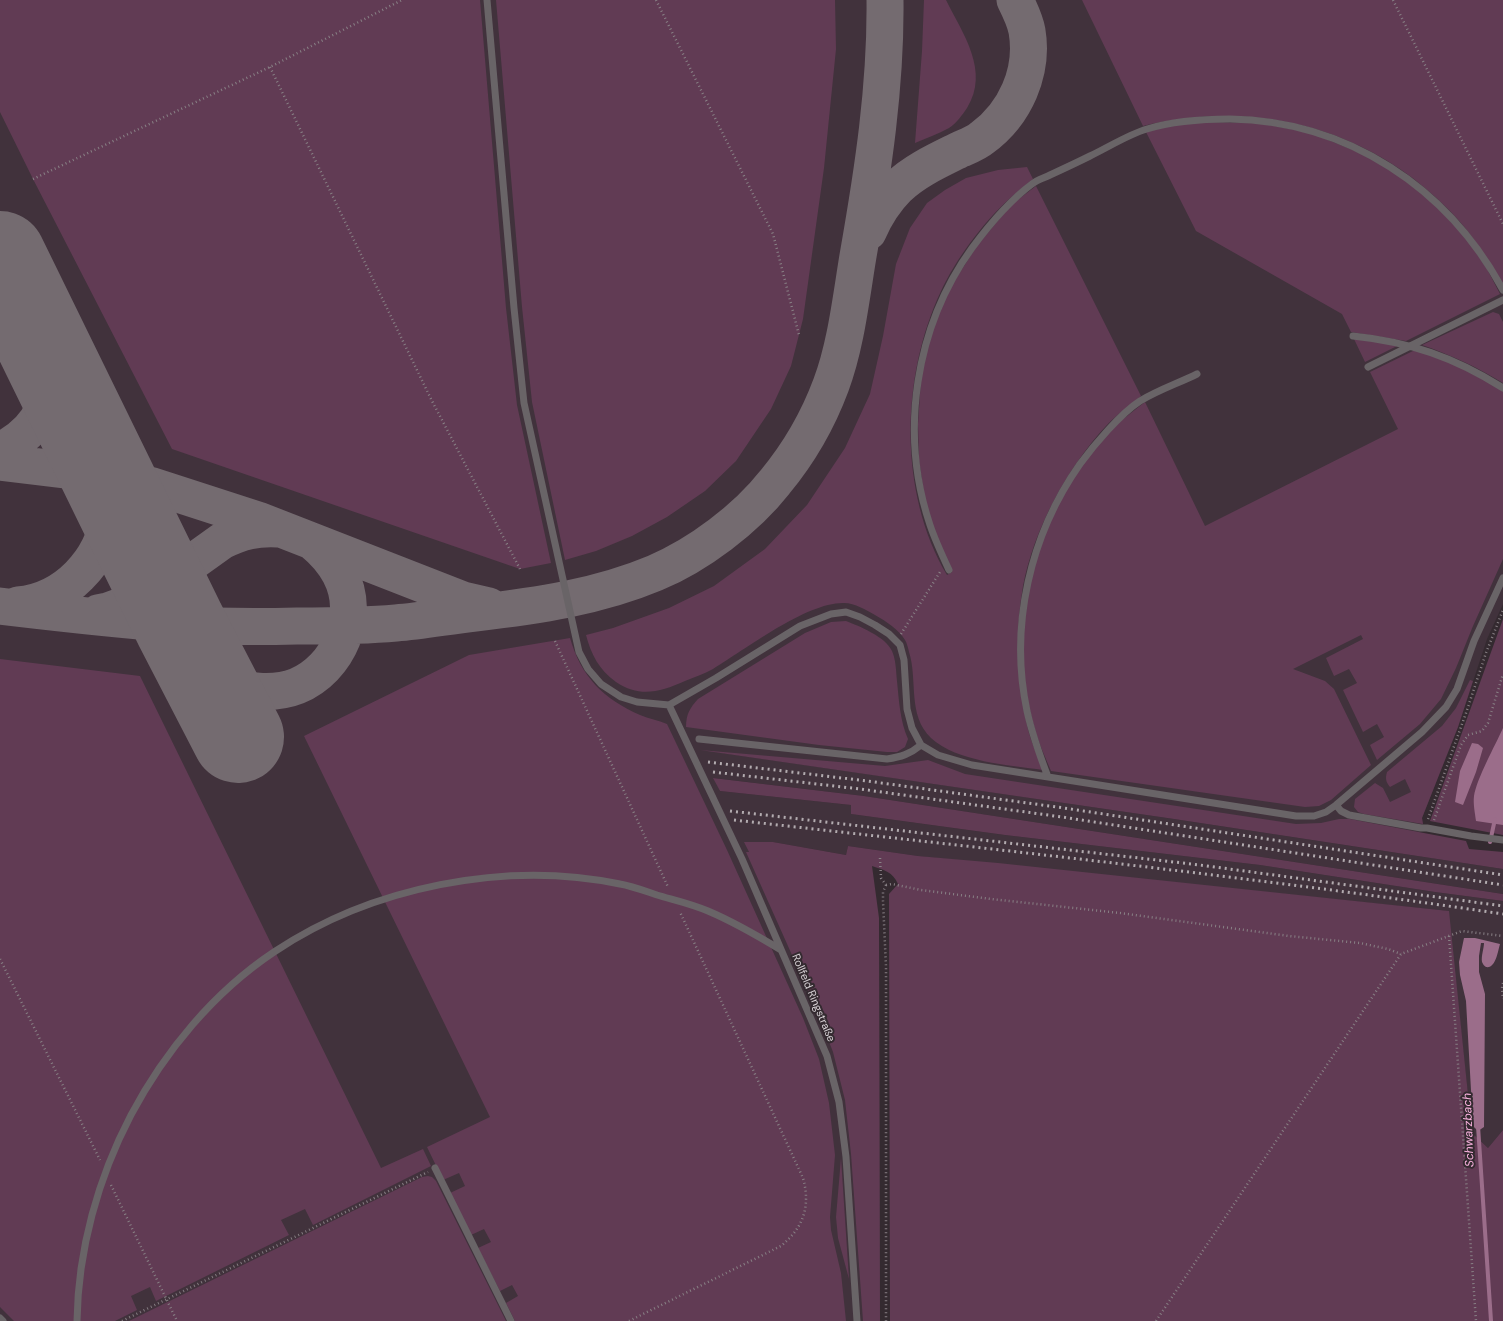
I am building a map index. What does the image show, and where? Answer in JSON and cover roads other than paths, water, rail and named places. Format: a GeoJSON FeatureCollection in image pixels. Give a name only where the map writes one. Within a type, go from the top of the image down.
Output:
{"type":"FeatureCollection","features":[{"type":"Feature","properties":{"kind":"lane"},"geometry":{"type":"LineString","coordinates":[[487,0],[514,308],[524,403],[579,652],[588,669],[601,684],[621,697],[637,702],[669,705],[800,626],[831,614],[846,612],[860,617],[889,634],[900,645],[904,660],[907,709],[912,728],[921,745],[938,756],[972,765],[1296,816],[1314,816],[1326,812],[1336,805],[1422,732],[1446,706],[1457,689],[1474,641],[1503,578]]}},
{"type":"Feature","properties":{"kind":"lane"},"geometry":{"type":"LineString","coordinates":[[947,567],[929,524],[918,475],[915,450],[916,400],[924,350],[941,302],[965,257],[996,217],[1034,183],[1146,129],[1170,124],[1217,119],[1248,120],[1286,125],[1309,130],[1353,147],[1388,165],[1414,183],[1449,214],[1465,232],[1484,257],[1503,290]]}},
{"type":"Feature","properties":{"kind":"lane"},"geometry":{"type":"LineString","coordinates":[[1368,367],[1503,300]]}},
{"type":"Feature","properties":{"kind":"lane"},"geometry":{"type":"LineString","coordinates":[[1353,336],[1376,338],[1410,345],[1445,357],[1467,367],[1503,388]]}},
{"type":"Feature","properties":{"kind":"lane"},"geometry":{"type":"LineString","coordinates":[[1048,777],[1030,725],[1023,687],[1021,664],[1022,616],[1026,593],[1038,546],[1047,522],[1071,477],[1102,436],[1120,418],[1140,402],[1197,374]]}},
{"type":"Feature","properties":{"kind":"lane","name":"Rollfeld Ringstraße"},"geometry":{"type":"LineString","coordinates":[[669,705],[742,859],[826,1056],[839,1102],[846,1157],[857,1321]]}},
{"type":"Feature","properties":{"kind":"lane"},"geometry":{"type":"LineString","coordinates":[[699,739],[886,759],[902,757],[921,745]]}},
{"type":"Feature","properties":{"kind":"lane"},"geometry":{"type":"LineString","coordinates":[[1336,805],[1341,811],[1349,814],[1421,828],[1430,828],[1471,836],[1503,840]]}},
{"type":"Feature","properties":{"kind":"lane"},"geometry":{"type":"LineString","coordinates":[[77,1321],[79,1287],[84,1253],[95,1205],[119,1140],[154,1076],[208,1008],[252,969],[275,951],[330,920],[413,891],[442,884],[502,876],[540,875],[592,879],[622,884],[707,910],[781,950]]}},
{"type":"Feature","properties":{"kind":"lane"},"geometry":{"type":"LineString","coordinates":[[435,1168],[511,1321]]}},
{"type":"Feature","properties":{"kind":"lane"},"geometry":{"type":"LineString","coordinates":[[0,1318],[3,1321]]}},
{"type":"Feature","properties":{"kind":"waterway","name":"Schwarzbach"},"geometry":{"type":"LineString","coordinates":[[1490,842],[1495,819]]}},
{"type":"Feature","properties":{"kind":"waterway","name":"Schwarzbach"},"geometry":{"type":"LineString","coordinates":[[1478,1126],[1491,1321]]}},
{"type":"Feature","properties":{"kind":"railway"},"geometry":{"type":"LineString","coordinates":[[708,762],[867,781],[1064,808],[1503,875]]}},
{"type":"Feature","properties":{"kind":"railway"},"geometry":{"type":"LineString","coordinates":[[713,772],[860,789],[1062,817],[1503,885]]}},
{"type":"Feature","properties":{"kind":"railway"},"geometry":{"type":"LineString","coordinates":[[730,811],[1200,865],[1503,906]]}},
{"type":"Feature","properties":{"kind":"railway"},"geometry":{"type":"LineString","coordinates":[[734,820],[1215,875],[1503,914]]}}]}
